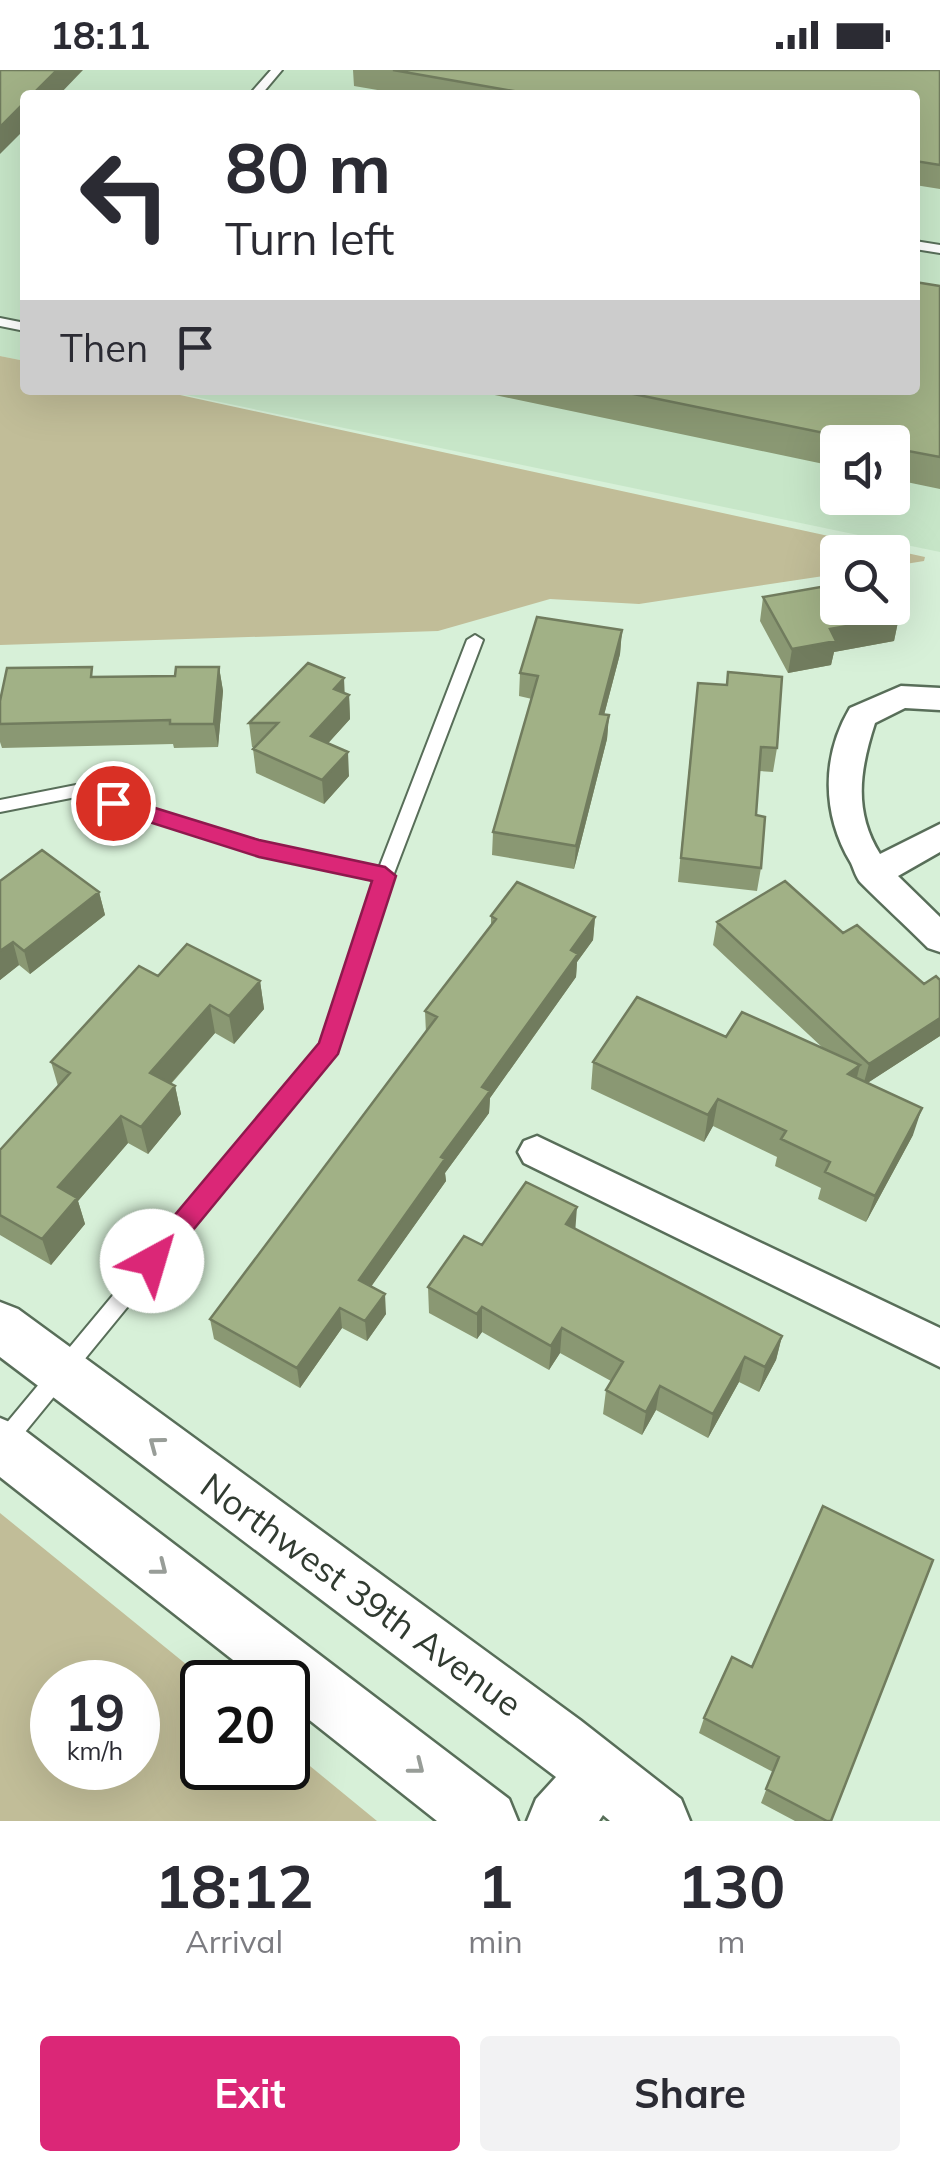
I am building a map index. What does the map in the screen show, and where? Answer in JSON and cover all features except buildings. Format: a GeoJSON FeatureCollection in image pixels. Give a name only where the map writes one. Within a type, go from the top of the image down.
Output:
{"type":"FeatureCollection","features":[{"type":"Feature","properties":{"kind":"street"},"geometry":{"type":"LineString","coordinates":[[940,699],[901,697],[860,716],[845,754],[845,826],[873,874],[940,938]]}},
{"type":"Feature","properties":{"kind":"street"},"geometry":{"type":"LineString","coordinates":[[873,874],[940,836]]}},
{"type":"Feature","properties":{"kind":"street"},"geometry":{"type":"LineString","coordinates":[[537,1152],[940,1348]]}},
{"type":"Feature","properties":{"kind":"street","name":"Northwest 39th Avenue"},"geometry":{"type":"LineString","coordinates":[[0,1326],[659,1821]]}},
{"type":"Feature","properties":{"kind":"street"},"geometry":{"type":"LineString","coordinates":[[1,1445],[487,1821]]}},
{"type":"Feature","properties":{"kind":"street"},"geometry":{"type":"LineString","coordinates":[[558,1821],[599,1774]]}},
{"type":"Feature","properties":{"kind":"lane"},"geometry":{"type":"LineString","coordinates":[[259,90],[277,70]]}},
{"type":"Feature","properties":{"kind":"lane"},"geometry":{"type":"LineString","coordinates":[[1,1445],[330,1048],[385,876],[475,640]]}},
{"type":"Feature","properties":{"kind":"lane"},"geometry":{"type":"LineString","coordinates":[[0,806],[76,791],[259,848],[385,876]]}},
{"type":"Feature","properties":{"kind":"shaded area"},"geometry":{"type":"Polygon","coordinates":[[[0,70],[940,70],[940,552],[910,546],[910,535],[858,535],[186,395],[920,395],[920,90],[20,90],[20,360],[0,356],[0,70]]]}},
{"type":"Feature","properties":{"kind":"shaded area"},"geometry":{"type":"Polygon","coordinates":[[[0,356],[20,360],[20,395],[180,395],[824,535],[820,535],[820,577],[639,604],[550,599],[438,631],[0,645],[0,356]]]}},
{"type":"Feature","properties":{"kind":"shaded area"},"geometry":{"type":"Polygon","coordinates":[[[910,554],[925,557],[924,561],[910,563],[910,554]]]}},
{"type":"Feature","properties":{"kind":"shaded area"},"geometry":{"type":"Polygon","coordinates":[[[0,1513],[181,1660],[180,1790],[310,1790],[310,1766],[377,1821],[0,1821],[0,1513]]]}},
{"type":"Feature","properties":{"kind":"route"},"geometry":{"type":"LineString","coordinates":[[113,803],[259,848],[385,876],[330,1048],[152,1261]]}}]}
